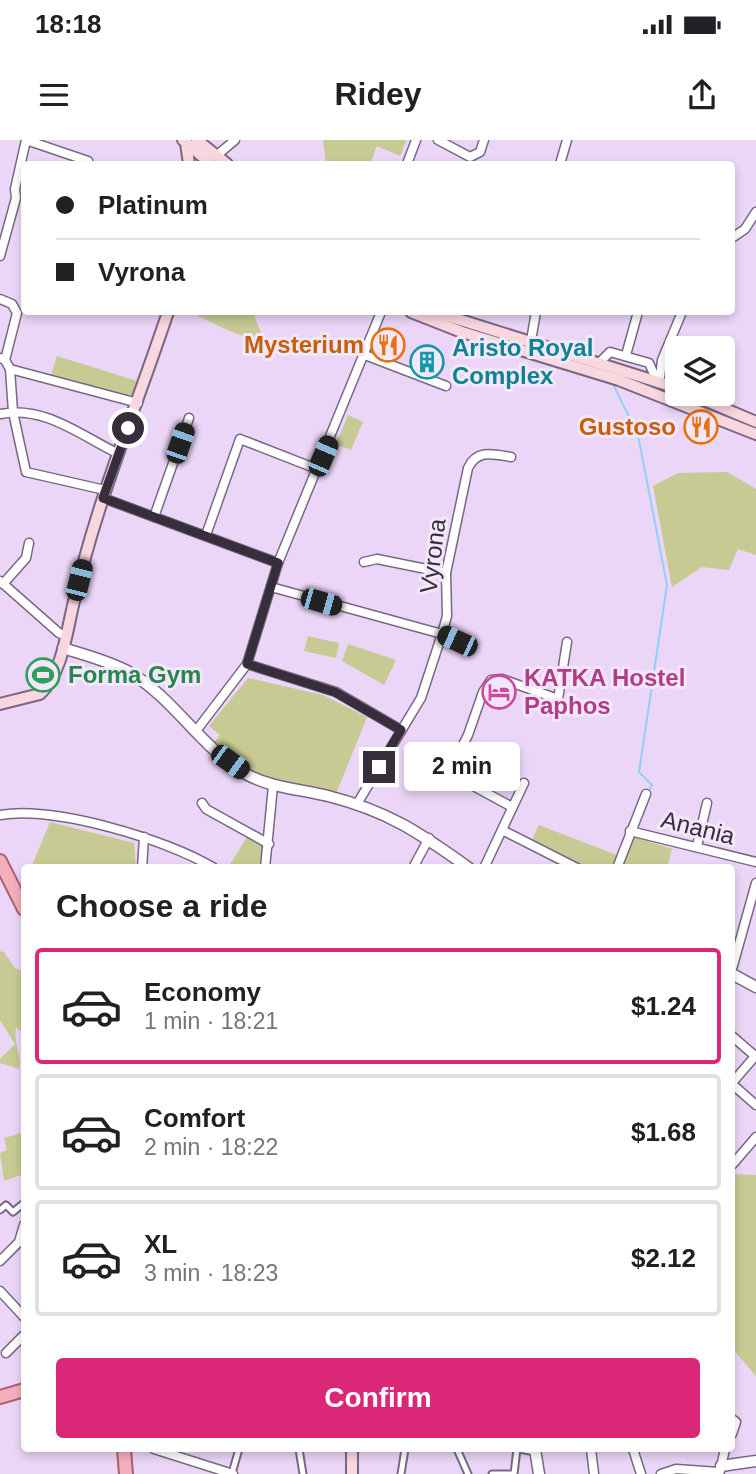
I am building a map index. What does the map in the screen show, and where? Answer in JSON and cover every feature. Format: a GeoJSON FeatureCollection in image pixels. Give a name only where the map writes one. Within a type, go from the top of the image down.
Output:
{"type":"FeatureCollection","features":[{"type":"Feature","properties":{"kind":"main road"},"geometry":{"type":"LineString","coordinates":[[189,141],[207,161]]}},
{"type":"Feature","properties":{"kind":"main road"},"geometry":{"type":"LineString","coordinates":[[189,141],[189,161]]}},
{"type":"Feature","properties":{"kind":"main road"},"geometry":{"type":"LineString","coordinates":[[1,700],[40,694],[48,684],[63,648],[117,453],[138,403],[167,315]]}},
{"type":"Feature","properties":{"kind":"main road"},"geometry":{"type":"LineString","coordinates":[[419,315],[462,332],[600,362],[665,384]]}},
{"type":"Feature","properties":{"kind":"main road"},"geometry":{"type":"LineString","coordinates":[[443,315],[636,386],[756,434]]}},
{"type":"Feature","properties":{"kind":"main road"},"geometry":{"type":"LineString","coordinates":[[718,406],[756,422]]}},
{"type":"Feature","properties":{"kind":"main road"},"geometry":{"type":"LineString","coordinates":[[0,861],[21,903]]}},
{"type":"Feature","properties":{"kind":"main road"},"geometry":{"type":"LineString","coordinates":[[0,1396],[21,1391]]}},
{"type":"Feature","properties":{"kind":"main road"},"geometry":{"type":"LineString","coordinates":[[124,1452],[126,1474]]}},
{"type":"Feature","properties":{"kind":"main road"},"geometry":{"type":"LineString","coordinates":[[130,1452],[132,1474]]}},
{"type":"Feature","properties":{"kind":"main road"},"geometry":{"type":"LineString","coordinates":[[352,1452],[352,1474]]}},
{"type":"Feature","properties":{"kind":"street"},"geometry":{"type":"LineString","coordinates":[[21,161],[26,140],[88,161]]}},
{"type":"Feature","properties":{"kind":"street"},"geometry":{"type":"LineString","coordinates":[[209,161],[235,140]]}},
{"type":"Feature","properties":{"kind":"street"},"geometry":{"type":"LineString","coordinates":[[408,161],[416,140]]}},
{"type":"Feature","properties":{"kind":"street"},"geometry":{"type":"LineString","coordinates":[[438,140],[470,157],[480,152],[484,140]]}},
{"type":"Feature","properties":{"kind":"street"},"geometry":{"type":"LineString","coordinates":[[561,161],[567,140]]}},
{"type":"Feature","properties":{"kind":"street"},"geometry":{"type":"LineString","coordinates":[[0,256],[20,199],[15,189],[21,162]]}},
{"type":"Feature","properties":{"kind":"street"},"geometry":{"type":"LineString","coordinates":[[735,236],[746,229],[756,212]]}},
{"type":"Feature","properties":{"kind":"street"},"geometry":{"type":"LineString","coordinates":[[0,299],[12,304],[16,313],[3,359],[10,369],[13,412],[26,472],[104,494],[154,517],[278,563]]}},
{"type":"Feature","properties":{"kind":"street"},"geometry":{"type":"LineString","coordinates":[[196,731],[247,664],[278,563],[380,315]]}},
{"type":"Feature","properties":{"kind":"street"},"geometry":{"type":"LineString","coordinates":[[530,346],[535,315]]}},
{"type":"Feature","properties":{"kind":"street"},"geometry":{"type":"LineString","coordinates":[[626,355],[637,315]]}},
{"type":"Feature","properties":{"kind":"street"},"geometry":{"type":"LineString","coordinates":[[659,382],[662,360],[681,315]]}},
{"type":"Feature","properties":{"kind":"street"},"geometry":{"type":"LineString","coordinates":[[600,362],[610,352],[626,355],[649,363],[659,382]]}},
{"type":"Feature","properties":{"kind":"street"},"geometry":{"type":"LineString","coordinates":[[365,355],[446,386]]}},
{"type":"Feature","properties":{"kind":"street"},"geometry":{"type":"LineString","coordinates":[[10,369],[138,403]]}},
{"type":"Feature","properties":{"kind":"street"},"geometry":{"type":"LineString","coordinates":[[0,414],[13,412],[65,424],[117,453]]}},
{"type":"Feature","properties":{"kind":"street"},"geometry":{"type":"LineString","coordinates":[[154,517],[189,418]]}},
{"type":"Feature","properties":{"kind":"street"},"geometry":{"type":"LineString","coordinates":[[206,535],[240,439],[317,469]]}},
{"type":"Feature","properties":{"kind":"street","name":"Vyrona"},"geometry":{"type":"LineString","coordinates":[[357,804],[421,698],[447,616],[446,573],[471,461],[481,454],[511,457]]}},
{"type":"Feature","properties":{"kind":"street"},"geometry":{"type":"LineString","coordinates":[[29,543],[26,558],[1,583],[66,636]]}},
{"type":"Feature","properties":{"kind":"street"},"geometry":{"type":"LineString","coordinates":[[365,562],[377,559],[446,573]]}},
{"type":"Feature","properties":{"kind":"street"},"geometry":{"type":"LineString","coordinates":[[271,587],[442,634],[471,648]]}},
{"type":"Feature","properties":{"kind":"street"},"geometry":{"type":"LineString","coordinates":[[449,772],[468,735],[483,692],[491,680],[502,680],[558,699],[567,642]]}},
{"type":"Feature","properties":{"kind":"street"},"geometry":{"type":"LineString","coordinates":[[63,648],[130,672],[196,731],[215,752],[245,774],[273,786],[357,804],[403,822],[429,838],[461,864]]}},
{"type":"Feature","properties":{"kind":"street"},"geometry":{"type":"LineString","coordinates":[[247,664],[335,692],[401,730]]}},
{"type":"Feature","properties":{"kind":"street"},"geometry":{"type":"LineString","coordinates":[[422,758],[512,807]]}},
{"type":"Feature","properties":{"kind":"street"},"geometry":{"type":"LineString","coordinates":[[486,864],[524,783]]}},
{"type":"Feature","properties":{"kind":"street"},"geometry":{"type":"LineString","coordinates":[[266,864],[273,786]]}},
{"type":"Feature","properties":{"kind":"street"},"geometry":{"type":"LineString","coordinates":[[618,864],[646,794]]}},
{"type":"Feature","properties":{"kind":"street"},"geometry":{"type":"LineString","coordinates":[[202,803],[206,809],[269,844]]}},
{"type":"Feature","properties":{"kind":"street"},"geometry":{"type":"LineString","coordinates":[[696,846],[707,803]]}},
{"type":"Feature","properties":{"kind":"street"},"geometry":{"type":"LineString","coordinates":[[0,815],[35,814],[144,837],[205,864]]}},
{"type":"Feature","properties":{"kind":"street"},"geometry":{"type":"LineString","coordinates":[[502,830],[569,864]]}},
{"type":"Feature","properties":{"kind":"street","name":"Anania"},"geometry":{"type":"LineString","coordinates":[[630,831],[756,862]]}},
{"type":"Feature","properties":{"kind":"street"},"geometry":{"type":"LineString","coordinates":[[142,864],[144,837]]}},
{"type":"Feature","properties":{"kind":"street"},"geometry":{"type":"LineString","coordinates":[[416,864],[429,838]]}},
{"type":"Feature","properties":{"kind":"street"},"geometry":{"type":"LineString","coordinates":[[735,960],[756,883]]}},
{"type":"Feature","properties":{"kind":"street"},"geometry":{"type":"LineString","coordinates":[[747,914],[756,917]]}},
{"type":"Feature","properties":{"kind":"street"},"geometry":{"type":"LineString","coordinates":[[735,974],[756,987]]}},
{"type":"Feature","properties":{"kind":"street"},"geometry":{"type":"LineString","coordinates":[[735,1038],[755,1055],[735,1079]]}},
{"type":"Feature","properties":{"kind":"street"},"geometry":{"type":"LineString","coordinates":[[735,1086],[756,1105]]}},
{"type":"Feature","properties":{"kind":"street"},"geometry":{"type":"LineString","coordinates":[[735,1162],[756,1137]]}},
{"type":"Feature","properties":{"kind":"street"},"geometry":{"type":"LineString","coordinates":[[0,1210],[6,1205],[13,1212],[21,1205]]}},
{"type":"Feature","properties":{"kind":"street"},"geometry":{"type":"LineString","coordinates":[[0,1261],[19,1242],[21,1235]]}},
{"type":"Feature","properties":{"kind":"street"},"geometry":{"type":"LineString","coordinates":[[0,1291],[21,1314]]}},
{"type":"Feature","properties":{"kind":"street"},"geometry":{"type":"LineString","coordinates":[[6,1353],[21,1338]]}},
{"type":"Feature","properties":{"kind":"street"},"geometry":{"type":"LineString","coordinates":[[164,1452],[232,1474],[238,1452]]}},
{"type":"Feature","properties":{"kind":"street"},"geometry":{"type":"LineString","coordinates":[[300,1452],[305,1473]]}},
{"type":"Feature","properties":{"kind":"street"},"geometry":{"type":"LineString","coordinates":[[401,1474],[405,1452]]}},
{"type":"Feature","properties":{"kind":"street"},"geometry":{"type":"LineString","coordinates":[[458,1452],[468,1474]]}},
{"type":"Feature","properties":{"kind":"street"},"geometry":{"type":"LineString","coordinates":[[492,1474],[514,1474],[518,1452]]}},
{"type":"Feature","properties":{"kind":"street"},"geometry":{"type":"LineString","coordinates":[[535,1452],[539,1474]]}},
{"type":"Feature","properties":{"kind":"street"},"geometry":{"type":"LineString","coordinates":[[591,1452],[594,1474]]}},
{"type":"Feature","properties":{"kind":"street"},"geometry":{"type":"LineString","coordinates":[[634,1452],[641,1474]]}},
{"type":"Feature","properties":{"kind":"street"},"geometry":{"type":"LineString","coordinates":[[720,1471],[724,1452]]}},
{"type":"Feature","properties":{"kind":"street"},"geometry":{"type":"LineString","coordinates":[[661,1474],[676,1469],[720,1471],[756,1461]]}},
{"type":"Feature","properties":{"kind":"green space"},"geometry":{"type":"Polygon","coordinates":[[[323,140],[406,140],[400,156],[377,146],[371,161],[326,161],[323,140]]]}},
{"type":"Feature","properties":{"kind":"green space"},"geometry":{"type":"Polygon","coordinates":[[[196,315],[254,315],[265,344],[196,315]]]}},
{"type":"Feature","properties":{"kind":"green space"},"geometry":{"type":"Polygon","coordinates":[[[57,356],[137,381],[133,394],[126,397],[51,375],[57,356]]]}},
{"type":"Feature","properties":{"kind":"green space"},"geometry":{"type":"Polygon","coordinates":[[[348,415],[363,422],[351,450],[336,444],[348,415]]]}},
{"type":"Feature","properties":{"kind":"green space"},"geometry":{"type":"Polygon","coordinates":[[[727,472],[756,489],[756,555],[738,549],[729,570],[702,567],[672,587],[653,486],[678,473],[727,472]]]}},
{"type":"Feature","properties":{"kind":"green space"},"geometry":{"type":"Polygon","coordinates":[[[308,636],[339,643],[336,658],[304,651],[308,636]]]}},
{"type":"Feature","properties":{"kind":"green space"},"geometry":{"type":"Polygon","coordinates":[[[348,644],[396,660],[384,685],[342,661],[348,644]]]}},
{"type":"Feature","properties":{"kind":"green space"},"geometry":{"type":"Polygon","coordinates":[[[248,678],[323,695],[367,717],[336,794],[271,778],[243,766],[212,745],[220,735],[209,726],[248,678]]]}},
{"type":"Feature","properties":{"kind":"green space"},"geometry":{"type":"Polygon","coordinates":[[[50,822],[134,843],[136,864],[33,864],[50,822]]]}},
{"type":"Feature","properties":{"kind":"green space"},"geometry":{"type":"Polygon","coordinates":[[[539,825],[617,855],[614,864],[577,864],[531,842],[539,825]]]}},
{"type":"Feature","properties":{"kind":"green space"},"geometry":{"type":"Polygon","coordinates":[[[248,835],[264,847],[262,864],[230,864],[248,835]]]}},
{"type":"Feature","properties":{"kind":"green space"},"geometry":{"type":"Polygon","coordinates":[[[635,837],[672,849],[668,864],[622,864],[631,839],[635,837]]]}},
{"type":"Feature","properties":{"kind":"green space"},"geometry":{"type":"Polygon","coordinates":[[[0,951],[4,952],[15,968],[21,971],[21,1031],[16,1027],[15,1032],[19,1069],[0,1063],[0,1059],[15,1044],[0,1020],[0,951]]]}},
{"type":"Feature","properties":{"kind":"green space"},"geometry":{"type":"Polygon","coordinates":[[[21,1133],[21,1175],[4,1181],[0,1153],[7,1150],[4,1138],[21,1133]]]}},
{"type":"Feature","properties":{"kind":"green space"},"geometry":{"type":"Polygon","coordinates":[[[735,1174],[756,1175],[756,1376],[735,1352],[735,1174]]]}},
{"type":"Feature","properties":{"kind":"waterway"},"geometry":{"type":"LineString","coordinates":[[613,384],[638,435],[667,585],[639,772],[652,785],[649,791]]}},
{"type":"Feature","properties":{"kind":"place","name":"Mysterium"},"geometry":{"type":"Point","coordinates":[388,345]}},
{"type":"Feature","properties":{"kind":"place","name":"Aristo Royal Complex"},"geometry":{"type":"Point","coordinates":[427,362]}},
{"type":"Feature","properties":{"kind":"place","name":"Gustoso"},"geometry":{"type":"Point","coordinates":[701,427]}},
{"type":"Feature","properties":{"kind":"place","name":"Forma Gym"},"geometry":{"type":"Point","coordinates":[43,675]}},
{"type":"Feature","properties":{"kind":"place","name":"KATKA Hostel Paphos"},"geometry":{"type":"Point","coordinates":[499,692]}},
{"type":"Feature","properties":{"kind":"route"},"geometry":{"type":"LineString","coordinates":[[128,428],[103,498],[278,563],[247,664],[321,686],[354,700],[401,730],[379,767]]}}]}
